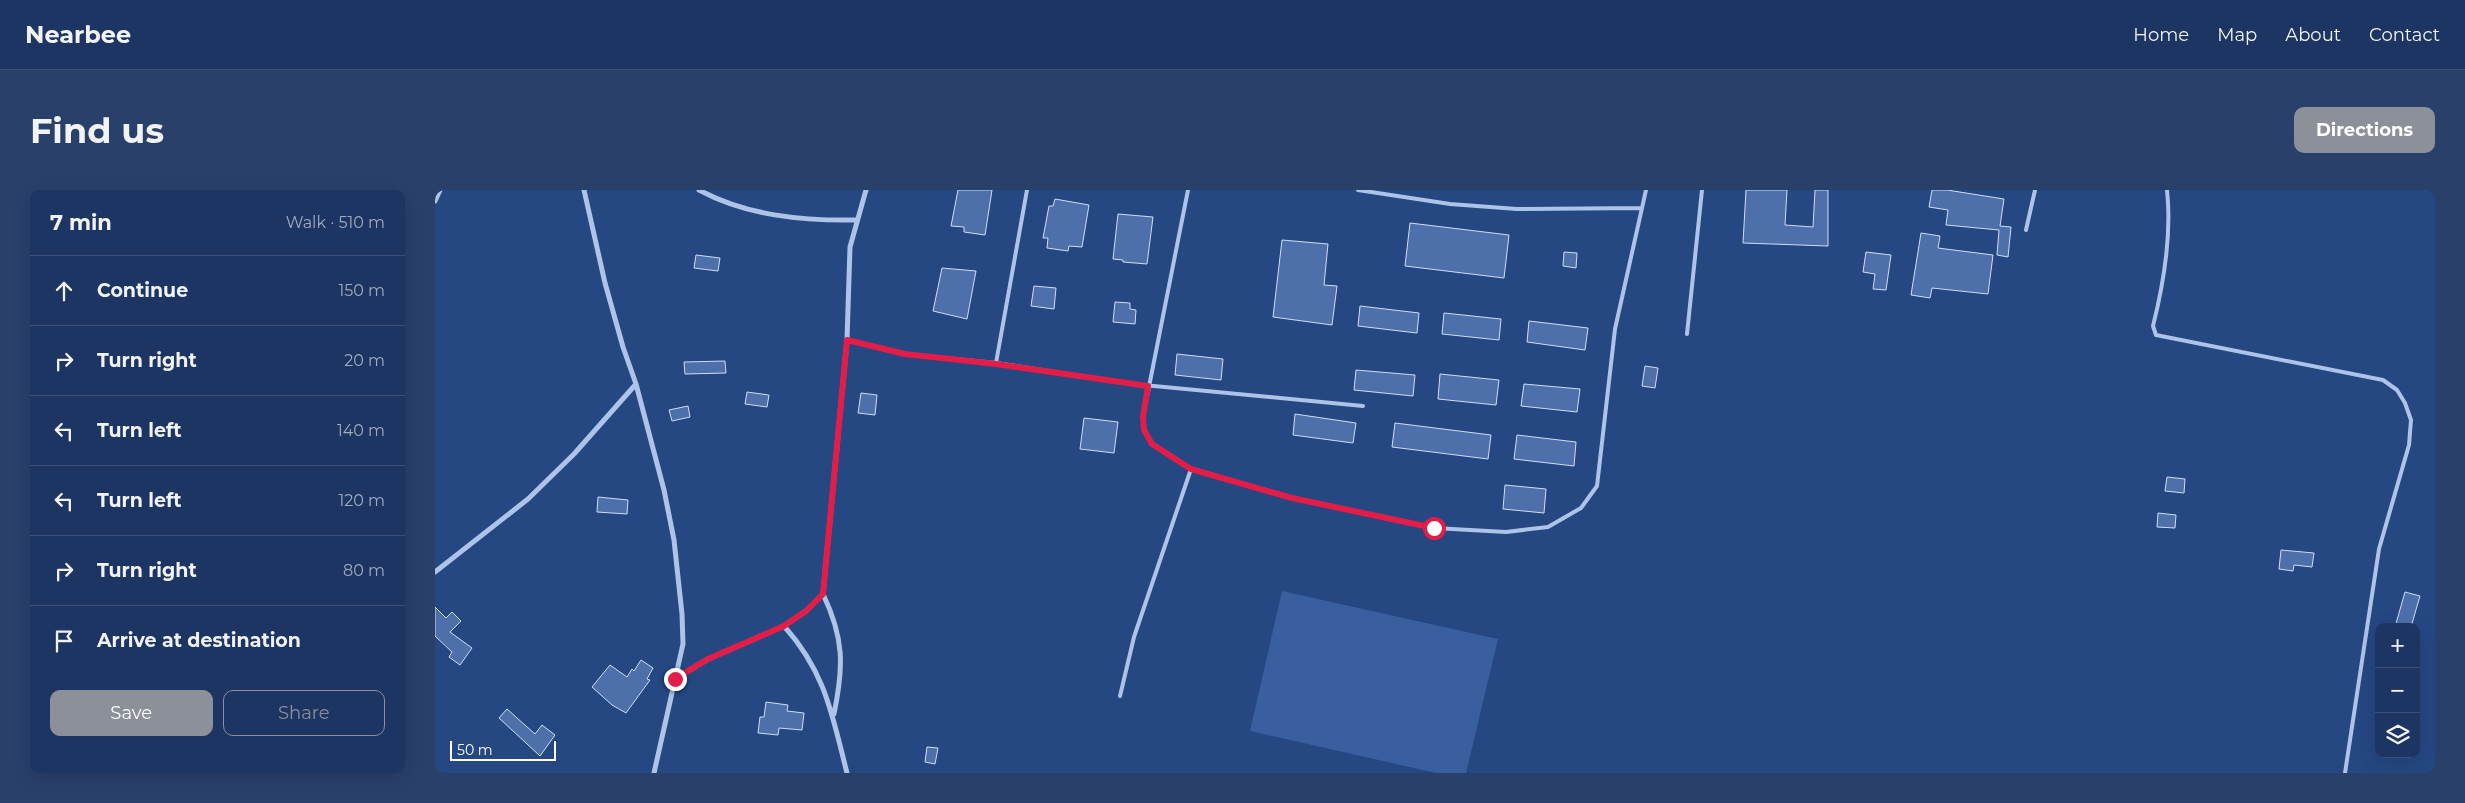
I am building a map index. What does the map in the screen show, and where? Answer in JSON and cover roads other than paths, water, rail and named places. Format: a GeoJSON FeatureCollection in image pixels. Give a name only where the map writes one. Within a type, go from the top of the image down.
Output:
{"type":"FeatureCollection","features":[{"type":"Feature","properties":{"kind":"street"},"geometry":{"type":"LineString","coordinates":[[435,201],[440,190]]}},
{"type":"Feature","properties":{"kind":"street"},"geometry":{"type":"LineString","coordinates":[[584,190],[605,283],[623,347],[636,384],[664,490],[674,540],[682,614],[683,644],[654,773]]}},
{"type":"Feature","properties":{"kind":"street"},"geometry":{"type":"LineString","coordinates":[[699,190],[737,206],[769,214],[827,220],[857,220]]}},
{"type":"Feature","properties":{"kind":"street"},"geometry":{"type":"LineString","coordinates":[[833,714],[840,686],[842,658],[837,625],[823,594],[847,340],[850,247],[866,190]]}},
{"type":"Feature","properties":{"kind":"street"},"geometry":{"type":"LineString","coordinates":[[435,572],[528,499],[573,454],[636,384]]}},
{"type":"Feature","properties":{"kind":"street"},"geometry":{"type":"LineString","coordinates":[[675,679],[708,659],[784,626],[806,611],[823,594]]}},
{"type":"Feature","properties":{"kind":"street"},"geometry":{"type":"LineString","coordinates":[[784,626],[806,652],[815,667],[833,714],[847,773]]}},
{"type":"Feature","properties":{"kind":"lane"},"geometry":{"type":"LineString","coordinates":[[996,364],[1027,190]]}},
{"type":"Feature","properties":{"kind":"lane"},"geometry":{"type":"LineString","coordinates":[[1188,190],[1143,417],[1144,430],[1152,444],[1191,469],[1292,498],[1434,528],[1506,532],[1548,526],[1581,508],[1597,486],[1615,329],[1646,190]]}},
{"type":"Feature","properties":{"kind":"lane"},"geometry":{"type":"LineString","coordinates":[[1358,190],[1451,204],[1517,209],[1642,208]]}},
{"type":"Feature","properties":{"kind":"lane"},"geometry":{"type":"LineString","coordinates":[[1687,334],[1702,190]]}},
{"type":"Feature","properties":{"kind":"lane"},"geometry":{"type":"LineString","coordinates":[[2026,230],[2035,190]]}},
{"type":"Feature","properties":{"kind":"lane"},"geometry":{"type":"LineString","coordinates":[[2167,190],[2169,210],[2165,265],[2153,326],[2156,335],[2383,380],[2397,390],[2405,403],[2411,420],[2409,445],[2379,549],[2345,773]]}},
{"type":"Feature","properties":{"kind":"lane"},"geometry":{"type":"LineString","coordinates":[[847,340],[905,354],[996,364],[1148,386],[1363,406]]}},
{"type":"Feature","properties":{"kind":"lane"},"geometry":{"type":"LineString","coordinates":[[1121,696],[1134,637],[1191,469]]}}]}
